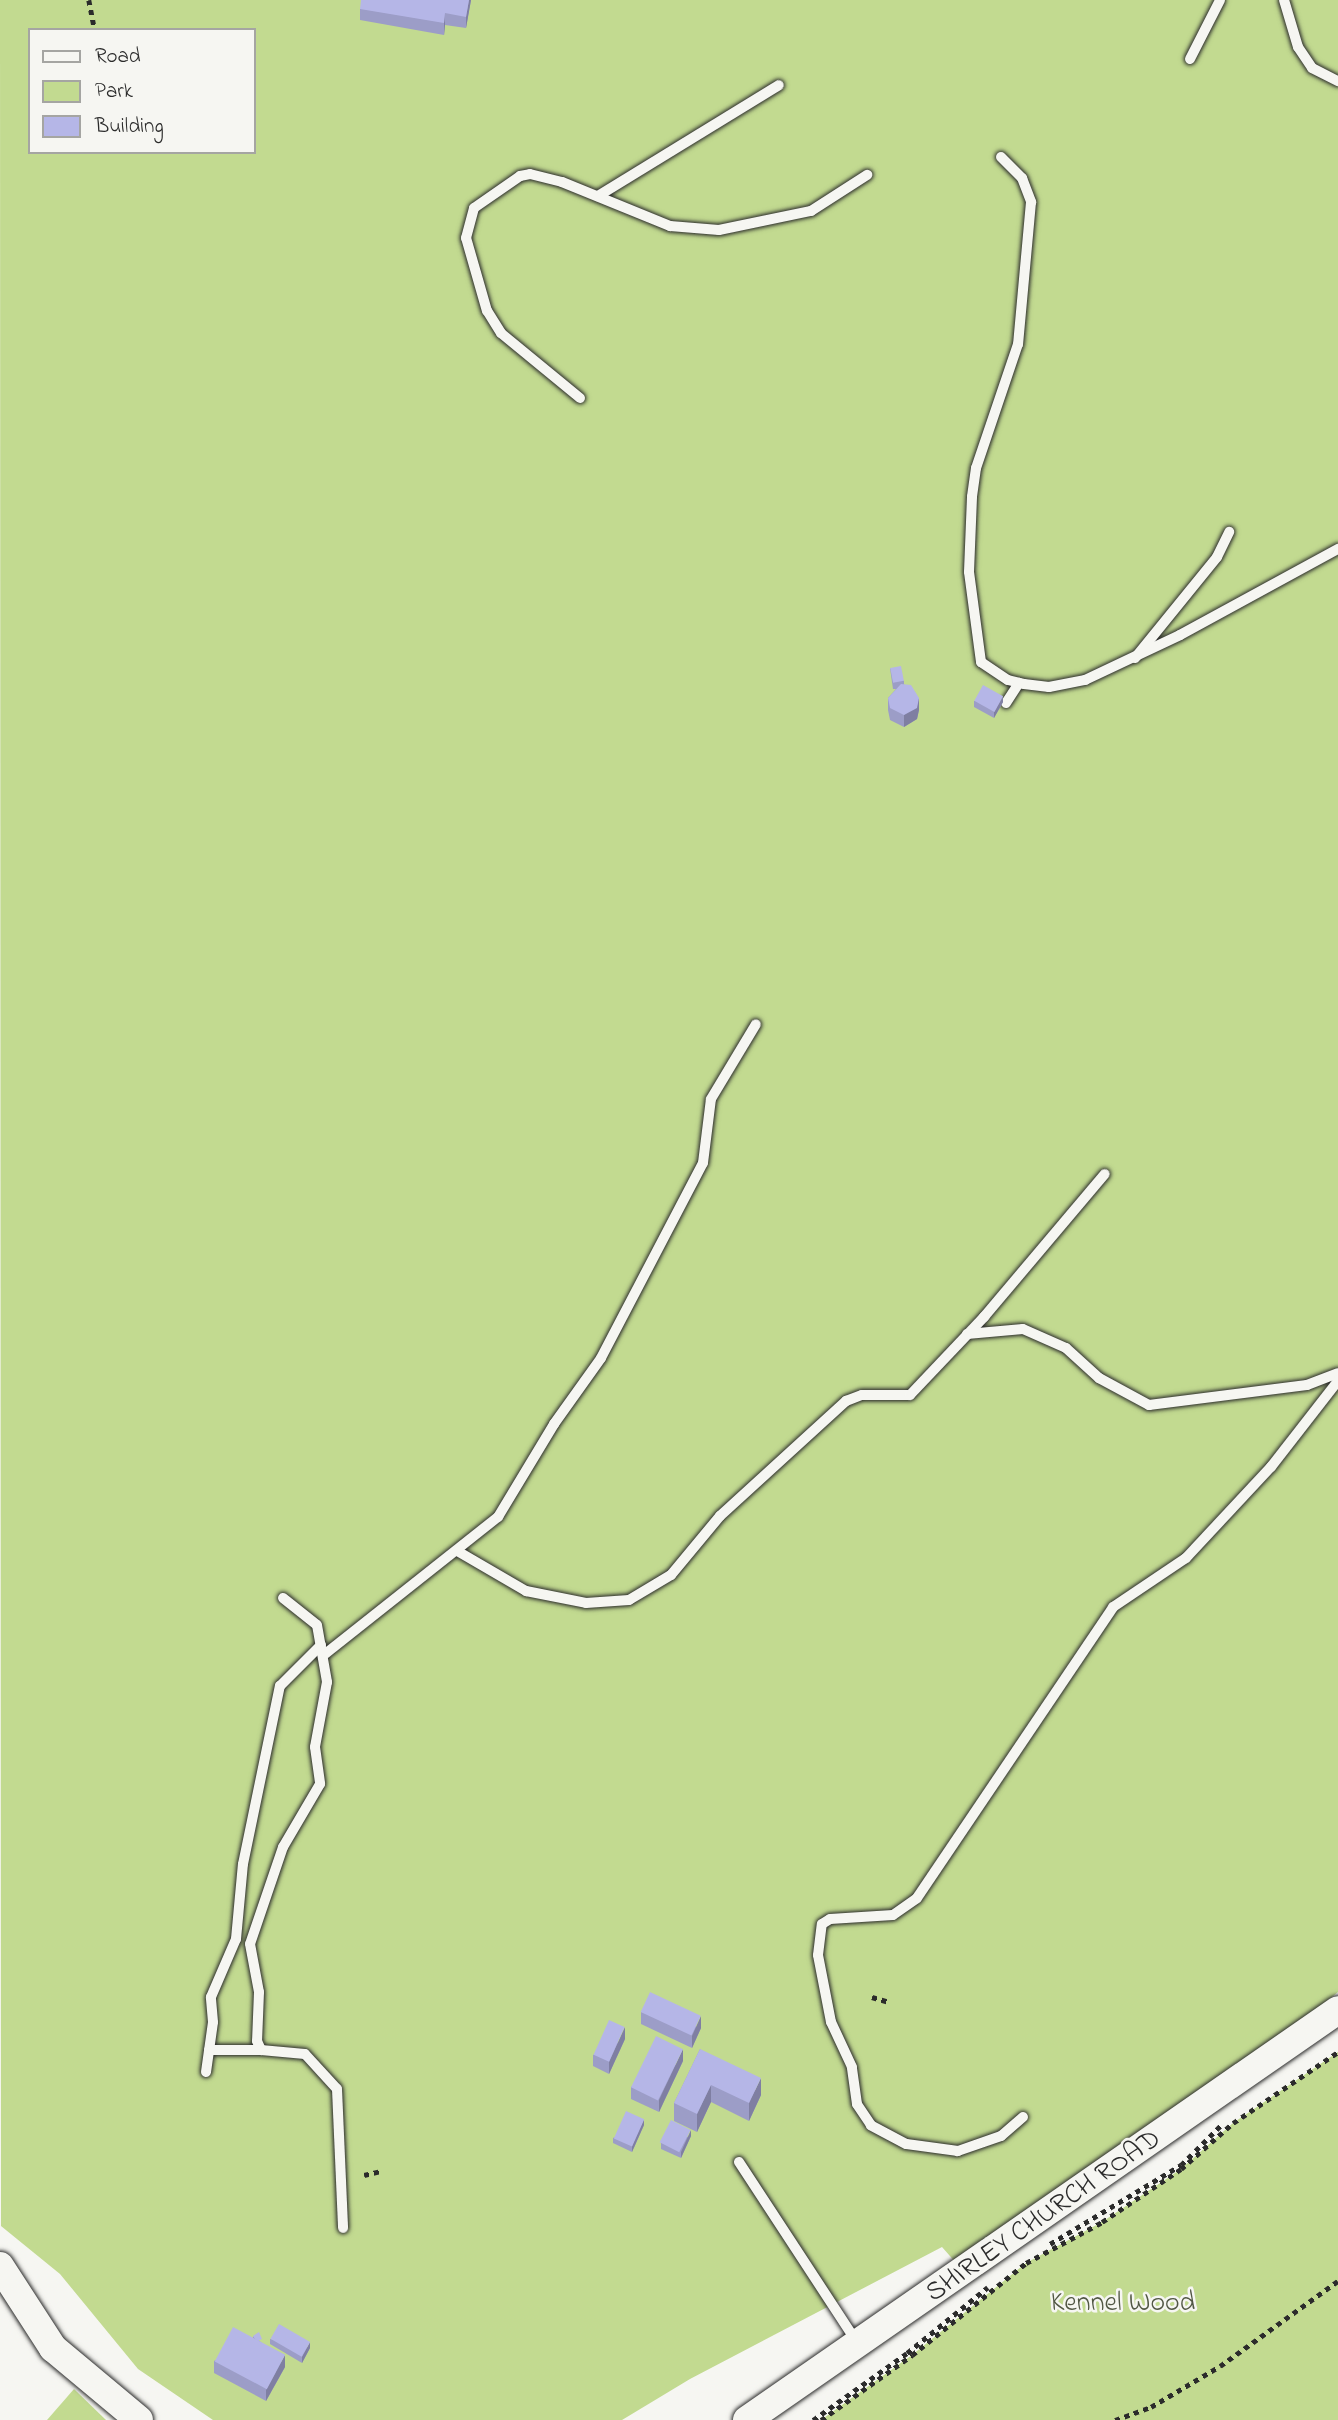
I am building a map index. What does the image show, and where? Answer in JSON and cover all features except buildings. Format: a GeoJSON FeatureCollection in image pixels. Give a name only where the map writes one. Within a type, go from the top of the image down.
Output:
{"type":"FeatureCollection","features":[{"type":"Feature","properties":{"kind":"street","name":"SHIRLEY CHURCH ROAD"},"geometry":{"type":"LineString","coordinates":[[747,2420],[859,2346],[1338,2010]]}},
{"type":"Feature","properties":{"kind":"street"},"geometry":{"type":"LineString","coordinates":[[0,2266],[53,2348],[139,2420]]}},
{"type":"Feature","properties":{"kind":"lane"},"geometry":{"type":"LineString","coordinates":[[1190,59],[1220,0]]}},
{"type":"Feature","properties":{"kind":"lane"},"geometry":{"type":"LineString","coordinates":[[1284,0],[1305,57],[1312,68],[1338,81]]}},
{"type":"Feature","properties":{"kind":"lane"},"geometry":{"type":"LineString","coordinates":[[598,196],[779,85]]}},
{"type":"Feature","properties":{"kind":"lane"},"geometry":{"type":"LineString","coordinates":[[1001,157],[1022,178],[1031,202],[1027,272],[1018,344],[976,468],[969,572],[981,662],[1019,683],[1049,687],[1075,682],[1135,658],[1338,549]]}},
{"type":"Feature","properties":{"kind":"lane"},"geometry":{"type":"LineString","coordinates":[[580,398],[501,333],[487,311],[466,238],[474,208],[520,176],[562,182],[670,226],[719,230],[811,211],[867,176]]}},
{"type":"Feature","properties":{"kind":"lane"},"geometry":{"type":"LineString","coordinates":[[1135,658],[1217,557],[1229,532]]}},
{"type":"Feature","properties":{"kind":"lane"},"geometry":{"type":"LineString","coordinates":[[1006,703],[1019,683]]}},
{"type":"Feature","properties":{"kind":"lane"},"geometry":{"type":"LineString","coordinates":[[206,2072],[211,1997],[236,1939],[243,1864],[280,1686],[323,1650],[458,1552],[498,1517],[554,1424],[601,1358],[703,1163],[711,1099],[756,1024]]}},
{"type":"Feature","properties":{"kind":"lane"},"geometry":{"type":"LineString","coordinates":[[458,1552],[526,1591],[586,1603],[629,1600],[671,1575],[720,1516],[824,1418],[862,1395],[910,1395],[967,1334],[1105,1174]]}},
{"type":"Feature","properties":{"kind":"lane"},"geometry":{"type":"LineString","coordinates":[[967,1334],[1023,1329],[1066,1348],[1099,1378],[1149,1405],[1307,1385],[1338,1373]]}},
{"type":"Feature","properties":{"kind":"lane"},"geometry":{"type":"LineString","coordinates":[[1023,2117],[1001,2136],[958,2151],[906,2144],[871,2124],[857,2104],[852,2067],[831,2022],[818,1955],[822,1924],[830,1919],[893,1915],[912,1903],[1113,1607],[1186,1558],[1271,1467],[1338,1381]]}},
{"type":"Feature","properties":{"kind":"lane"},"geometry":{"type":"LineString","coordinates":[[261,2050],[257,2041],[259,1992],[250,1944],[283,1847],[320,1784],[314,1747],[327,1682],[317,1625],[283,1598]]}},
{"type":"Feature","properties":{"kind":"lane"},"geometry":{"type":"LineString","coordinates":[[209,2050],[215,2054],[261,2050],[305,2054],[337,2089],[343,2228]]}},
{"type":"Feature","properties":{"kind":"lane"},"geometry":{"type":"LineString","coordinates":[[739,2162],[859,2346]]}},
{"type":"Feature","properties":{"kind":"path"},"geometry":{"type":"LineString","coordinates":[[89,0],[96,28]]}},
{"type":"Feature","properties":{"kind":"path"},"geometry":{"type":"LineString","coordinates":[[872,1997],[890,2002]]}},
{"type":"Feature","properties":{"kind":"path"},"geometry":{"type":"LineString","coordinates":[[1330,2046],[1338,2045]]}},
{"type":"Feature","properties":{"kind":"path"},"geometry":{"type":"LineString","coordinates":[[821,2420],[912,2355],[1026,2263],[1102,2222],[1181,2169],[1233,2123],[1338,2053]]}},
{"type":"Feature","properties":{"kind":"path"},"geometry":{"type":"LineString","coordinates":[[813,2420],[907,2353],[1022,2259],[1181,2165],[1223,2123],[1319,2054]]}},
{"type":"Feature","properties":{"kind":"path"},"geometry":{"type":"LineString","coordinates":[[364,2175],[381,2171]]}},
{"type":"Feature","properties":{"kind":"path"},"geometry":{"type":"LineString","coordinates":[[1115,2420],[1152,2407],[1220,2366],[1338,2281]]}},
{"type":"Feature","properties":{"kind":"green space"},"geometry":{"type":"Polygon","coordinates":[[[0,0],[1338,0],[1338,1992],[1263,2054],[957,2264],[942,2247],[690,2379],[622,2420],[213,2420],[138,2369],[60,2274],[1,2226],[0,0]]]}},
{"type":"Feature","properties":{"kind":"green space","name":"Kennel Wood"},"geometry":{"type":"Polygon","coordinates":[[[1338,2052],[1338,2420],[821,2420],[912,2355],[1026,2263],[1102,2222],[1181,2169],[1233,2123],[1338,2052]]]}},
{"type":"Feature","properties":{"kind":"green space"},"geometry":{"type":"Polygon","coordinates":[[[74,2389],[106,2420],[47,2420],[74,2389]]]}}]}
